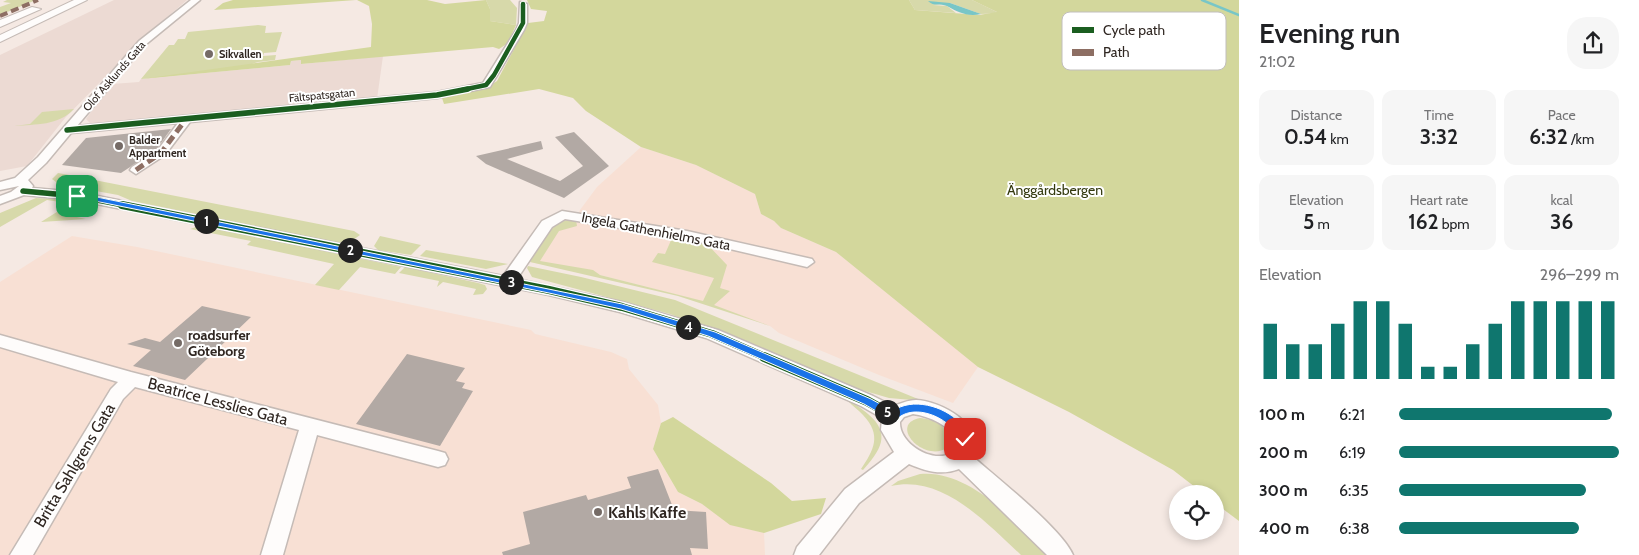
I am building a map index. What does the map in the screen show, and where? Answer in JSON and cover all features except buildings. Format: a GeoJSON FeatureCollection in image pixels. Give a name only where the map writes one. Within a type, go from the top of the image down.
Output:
{"type":"FeatureCollection","features":[{"type":"Feature","properties":{"kind":"main road"},"geometry":{"type":"LineString","coordinates":[[0,24],[58,0]]}},
{"type":"Feature","properties":{"kind":"main road"},"geometry":{"type":"LineString","coordinates":[[0,28],[64,0]]}},
{"type":"Feature","properties":{"kind":"main road"},"geometry":{"type":"LineString","coordinates":[[0,34],[76,0]]}},
{"type":"Feature","properties":{"kind":"main road"},"geometry":{"type":"LineString","coordinates":[[0,39],[82,0]]}},
{"type":"Feature","properties":{"kind":"street","name":"Olof Asklunds Gata"},"geometry":{"type":"LineString","coordinates":[[9,185],[36,166],[142,44],[196,0]]}},
{"type":"Feature","properties":{"kind":"street","name":"Fältspatsgatan"},"geometry":{"type":"LineString","coordinates":[[68,130],[437,96],[480,87],[490,82],[520,30],[523,23],[523,4]]}},
{"type":"Feature","properties":{"kind":"street"},"geometry":{"type":"LineString","coordinates":[[136,170],[161,153],[186,119]]}},
{"type":"Feature","properties":{"kind":"street"},"geometry":{"type":"LineString","coordinates":[[0,200],[9,185],[77,196],[614,305],[712,334],[867,401],[894,416]]}},
{"type":"Feature","properties":{"kind":"street","name":"Ingela Gathenhielms Gata"},"geometry":{"type":"LineString","coordinates":[[507,282],[546,224],[562,216],[571,215],[687,235],[807,262]]}},
{"type":"Feature","properties":{"kind":"street","name":"Beatrice Lesslies Gata"},"geometry":{"type":"LineString","coordinates":[[0,340],[131,379],[438,459]]}},
{"type":"Feature","properties":{"kind":"street","name":"Britta Sahlgrens Gata"},"geometry":{"type":"LineString","coordinates":[[21,555],[117,394],[131,379]]}},
{"type":"Feature","properties":{"kind":"street"},"geometry":{"type":"LineString","coordinates":[[905,408],[922,408],[948,418],[965,439],[966,446],[960,458],[948,465],[932,465],[907,454],[891,434],[890,427],[894,416],[905,408]]}},
{"type":"Feature","properties":{"kind":"street"},"geometry":{"type":"LineString","coordinates":[[272,555],[310,425]]}},
{"type":"Feature","properties":{"kind":"street"},"geometry":{"type":"LineString","coordinates":[[805,555],[852,496],[907,454]]}},
{"type":"Feature","properties":{"kind":"street"},"geometry":{"type":"LineString","coordinates":[[960,458],[1028,520],[1062,555]]}},
{"type":"Feature","properties":{"kind":"shaded area"},"geometry":{"type":"Polygon","coordinates":[[[114,0],[187,0],[145,36],[65,118],[27,166],[0,171],[0,55],[114,0]]]}},
{"type":"Feature","properties":{"kind":"shaded area"},"geometry":{"type":"Polygon","coordinates":[[[383,56],[377,99],[91,124],[86,119],[112,84],[139,82],[141,79],[290,65],[291,61],[301,60],[302,64],[383,56]]]}},
{"type":"Feature","properties":{"kind":"shaded area"},"geometry":{"type":"Polygon","coordinates":[[[641,147],[696,165],[755,194],[761,214],[774,221],[781,228],[836,252],[978,367],[953,403],[879,375],[779,333],[770,326],[697,300],[600,275],[530,262],[552,229],[575,220],[597,187],[641,147]]]}},
{"type":"Feature","properties":{"kind":"shaded area"},"geometry":{"type":"Polygon","coordinates":[[[72,236],[137,247],[531,330],[535,334],[611,352],[627,359],[629,369],[658,405],[661,423],[653,449],[678,492],[702,504],[730,524],[764,533],[765,555],[0,555],[0,282],[72,236]]]}},
{"type":"Feature","properties":{"kind":"green space"},"geometry":{"type":"Polygon","coordinates":[[[7,0],[36,0],[0,15],[0,7],[11,3],[3,2],[7,0]]]}},
{"type":"Feature","properties":{"kind":"green space"},"geometry":{"type":"Polygon","coordinates":[[[233,0],[356,0],[214,10],[223,3],[233,0]]]}},
{"type":"Feature","properties":{"kind":"green space"},"geometry":{"type":"Polygon","coordinates":[[[357,0],[427,0],[445,4],[486,0],[490,9],[490,21],[516,25],[508,43],[499,49],[493,47],[301,64],[301,60],[291,61],[290,65],[141,79],[371,47],[372,24],[369,6],[357,0]]]}},
{"type":"Feature","properties":{"kind":"green space"},"geometry":{"type":"Polygon","coordinates":[[[486,0],[510,0],[517,8],[516,25],[490,21],[490,9],[486,0]]]}},
{"type":"Feature","properties":{"kind":"green space","name":"Änggårdsbergen"},"geometry":{"type":"Polygon","coordinates":[[[527,0],[909,0],[915,10],[979,15],[997,12],[972,0],[1239,0],[1239,521],[1224,510],[1224,485],[1192,485],[1173,470],[1069,412],[978,367],[836,252],[781,228],[774,221],[761,214],[755,194],[696,165],[641,147],[586,111],[573,98],[539,89],[444,104],[442,98],[485,89],[497,81],[528,23],[544,21],[547,11],[531,9],[527,0]]]}},
{"type":"Feature","properties":{"kind":"green space"},"geometry":{"type":"Polygon","coordinates":[[[909,0],[972,0],[999,13],[981,14],[950,3],[933,5],[947,6],[956,13],[915,10],[909,0]]]}},
{"type":"Feature","properties":{"kind":"green space"},"geometry":{"type":"Polygon","coordinates":[[[258,25],[266,26],[265,33],[282,32],[276,52],[264,53],[263,56],[276,55],[275,60],[258,62],[236,69],[141,79],[169,45],[174,45],[178,39],[185,39],[188,32],[258,25]]]}},
{"type":"Feature","properties":{"kind":"green space"},"geometry":{"type":"Polygon","coordinates":[[[74,109],[68,115],[54,121],[38,124],[14,126],[30,124],[42,112],[74,109]]]}},
{"type":"Feature","properties":{"kind":"green space"},"geometry":{"type":"Polygon","coordinates":[[[58,173],[75,176],[68,186],[56,186],[56,182],[52,179],[58,173]]]}},
{"type":"Feature","properties":{"kind":"green space"},"geometry":{"type":"Polygon","coordinates":[[[79,177],[354,231],[360,235],[349,243],[343,244],[132,201],[118,195],[74,187],[75,180],[79,177]]]}},
{"type":"Feature","properties":{"kind":"green space"},"geometry":{"type":"Polygon","coordinates":[[[36,198],[55,199],[60,202],[47,200],[0,227],[0,213],[36,198]]]}},
{"type":"Feature","properties":{"kind":"green space"},"geometry":{"type":"Polygon","coordinates":[[[60,210],[63,214],[86,219],[41,222],[60,210]]]}},
{"type":"Feature","properties":{"kind":"green space"},"geometry":{"type":"Polygon","coordinates":[[[567,220],[576,220],[577,226],[559,231],[540,261],[593,270],[600,275],[703,301],[714,278],[652,262],[658,253],[665,254],[672,238],[707,244],[727,265],[720,288],[730,291],[714,305],[770,326],[678,296],[530,262],[549,231],[567,220]]]}},
{"type":"Feature","properties":{"kind":"green space"},"geometry":{"type":"Polygon","coordinates":[[[199,226],[401,267],[395,274],[360,267],[339,290],[315,285],[334,264],[247,245],[251,241],[190,229],[199,226]]]}},
{"type":"Feature","properties":{"kind":"green space"},"geometry":{"type":"Polygon","coordinates":[[[380,236],[421,245],[411,255],[378,250],[374,246],[380,236]]]}},
{"type":"Feature","properties":{"kind":"green space"},"geometry":{"type":"Polygon","coordinates":[[[426,250],[508,264],[486,269],[420,256],[426,250]]]}},
{"type":"Feature","properties":{"kind":"green space"},"geometry":{"type":"Polygon","coordinates":[[[528,266],[675,300],[923,401],[889,398],[848,386],[756,346],[670,314],[532,277],[527,268],[528,266]]]}},
{"type":"Feature","properties":{"kind":"green space"},"geometry":{"type":"Polygon","coordinates":[[[405,267],[478,283],[485,285],[487,289],[483,294],[473,295],[476,289],[443,282],[437,287],[439,281],[399,273],[405,267]]]}},
{"type":"Feature","properties":{"kind":"green space"},"geometry":{"type":"Polygon","coordinates":[[[848,401],[868,414],[880,429],[881,442],[874,456],[863,470],[861,469],[874,442],[873,429],[861,413],[848,401]]]}},
{"type":"Feature","properties":{"kind":"green space"},"geometry":{"type":"Polygon","coordinates":[[[673,417],[771,483],[792,501],[826,498],[821,514],[764,533],[730,525],[702,504],[678,492],[653,449],[661,423],[673,417]]]}},
{"type":"Feature","properties":{"kind":"green space"},"geometry":{"type":"Polygon","coordinates":[[[920,418],[930,420],[943,427],[950,440],[947,448],[938,451],[928,450],[919,447],[912,441],[907,427],[911,422],[920,418]]]}},
{"type":"Feature","properties":{"kind":"green space"},"geometry":{"type":"Polygon","coordinates":[[[920,474],[939,475],[957,480],[975,489],[1008,514],[1051,555],[1021,555],[978,516],[946,494],[928,487],[910,484],[891,486],[898,481],[920,474]]]}},
{"type":"Feature","properties":{"kind":"water"},"geometry":{"type":"Polygon","coordinates":[[[928,1],[950,3],[981,14],[971,15],[928,1]]]}},
{"type":"Feature","properties":{"kind":"waterway"},"geometry":{"type":"LineString","coordinates":[[1202,0],[1239,15]]}},
{"type":"Feature","properties":{"kind":"marked path"},"geometry":{"type":"LineString","coordinates":[[0,16],[38,0]]}},
{"type":"Feature","properties":{"kind":"marked path"},"geometry":{"type":"LineString","coordinates":[[136,170],[161,153],[186,119]]}},
{"type":"Feature","properties":{"kind":"cycle path"},"geometry":{"type":"LineString","coordinates":[[67,130],[437,95],[486,85],[494,75],[520,30],[523,23],[523,4]]}},
{"type":"Feature","properties":{"kind":"cycle path"},"geometry":{"type":"LineString","coordinates":[[23,191],[77,196],[549,290],[622,307],[712,334],[867,401],[894,416]]}},
{"type":"Feature","properties":{"kind":"place","name":"Sikvallen"},"geometry":{"type":"Point","coordinates":[209,54]}},
{"type":"Feature","properties":{"kind":"place","name":"Balder Appartment"},"geometry":{"type":"Point","coordinates":[119,146]}},
{"type":"Feature","properties":{"kind":"place","name":"roadsurfer Göteborg"},"geometry":{"type":"Point","coordinates":[178,343]}},
{"type":"Feature","properties":{"kind":"place","name":"Kahls Kaffe"},"geometry":{"type":"Point","coordinates":[598,512]}},
{"type":"Feature","properties":{"kind":"route"},"geometry":{"type":"LineString","coordinates":[[77,196],[549,290],[622,307],[712,334],[867,401],[894,416],[898,411],[905,408],[931,409],[956,424],[965,439]]}}]}
